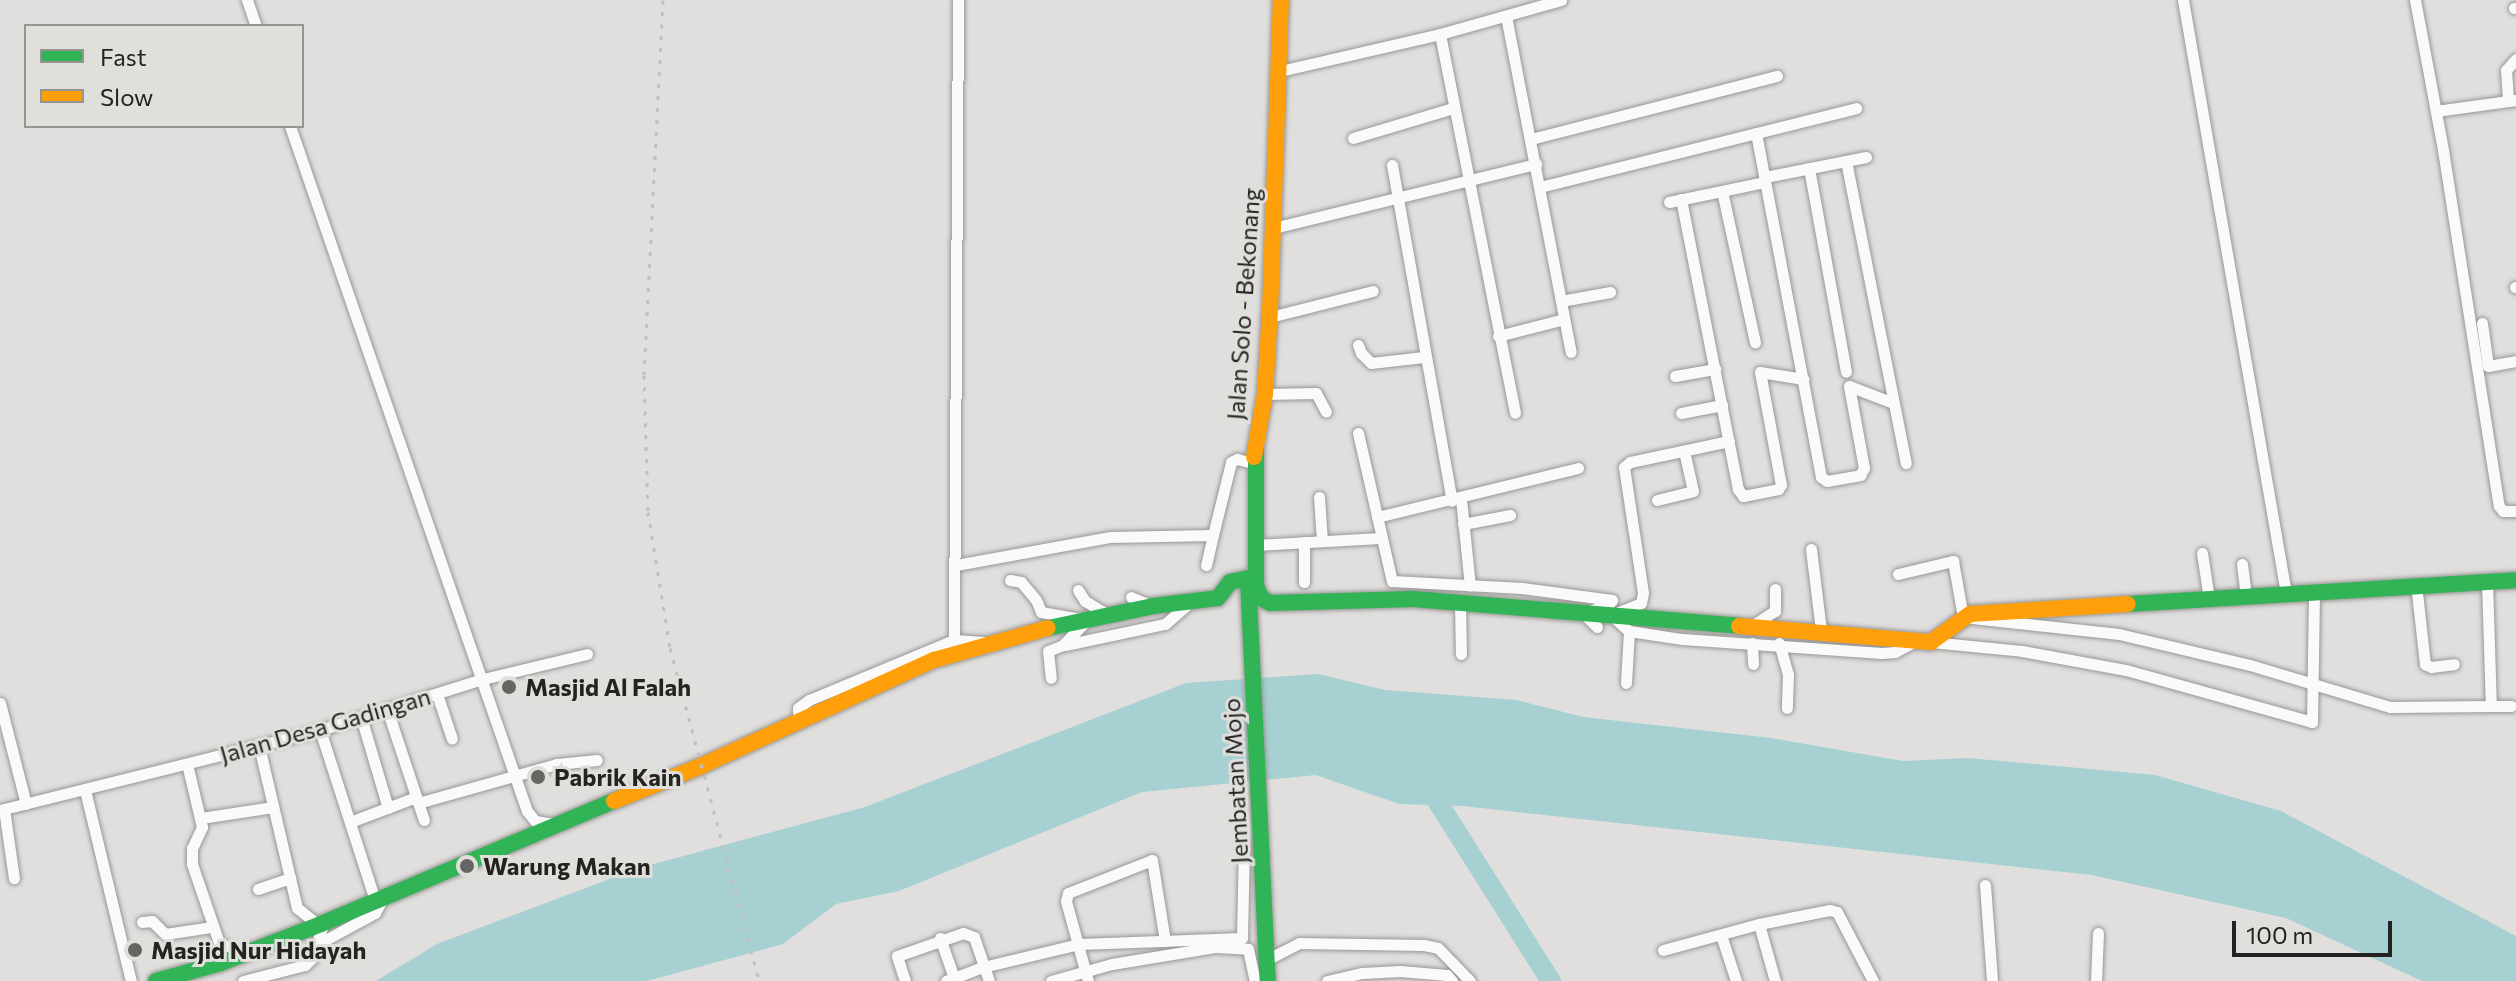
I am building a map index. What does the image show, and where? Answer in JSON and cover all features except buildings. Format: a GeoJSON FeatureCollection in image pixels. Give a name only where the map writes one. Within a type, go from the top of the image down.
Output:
{"type":"FeatureCollection","features":[{"type":"Feature","properties":{"kind":"street"},"geometry":{"type":"LineString","coordinates":[[247,0],[255,24]]}},
{"type":"Feature","properties":{"kind":"street"},"geometry":{"type":"LineString","coordinates":[[954,640],[958,0]]}},
{"type":"Feature","properties":{"kind":"street","name":"Jalan Solo - Bekonang"},"geometry":{"type":"LineString","coordinates":[[1249,610],[1247,502],[1265,394],[1281,0]]}},
{"type":"Feature","properties":{"kind":"street"},"geometry":{"type":"LineString","coordinates":[[1280,71],[1440,34],[1561,0]]}},
{"type":"Feature","properties":{"kind":"street"},"geometry":{"type":"LineString","coordinates":[[2183,0],[2286,593]]}},
{"type":"Feature","properties":{"kind":"street"},"geometry":{"type":"LineString","coordinates":[[2415,0],[2436,111],[2499,506],[2503,511],[2516,511]]}},
{"type":"Feature","properties":{"kind":"street"},"geometry":{"type":"LineString","coordinates":[[1506,16],[1571,352]]}},
{"type":"Feature","properties":{"kind":"street"},"geometry":{"type":"LineString","coordinates":[[1440,34],[1466,178],[1515,413]]}},
{"type":"Feature","properties":{"kind":"street"},"geometry":{"type":"LineString","coordinates":[[2436,111],[2512,100],[2506,70],[2516,59]]}},
{"type":"Feature","properties":{"kind":"street"},"geometry":{"type":"LineString","coordinates":[[1531,139],[1777,76]]}},
{"type":"Feature","properties":{"kind":"street"},"geometry":{"type":"LineString","coordinates":[[1353,138],[1453,108]]}},
{"type":"Feature","properties":{"kind":"street"},"geometry":{"type":"LineString","coordinates":[[1540,187],[1856,108]]}},
{"type":"Feature","properties":{"kind":"street"},"geometry":{"type":"LineString","coordinates":[[291,128],[530,817],[554,824]]}},
{"type":"Feature","properties":{"kind":"street"},"geometry":{"type":"LineString","coordinates":[[1756,133],[1821,477],[1827,481],[1860,475],[1864,468],[1849,386],[1891,402]]}},
{"type":"Feature","properties":{"kind":"street"},"geometry":{"type":"LineString","coordinates":[[1803,379],[1760,372],[1780,488],[1743,496],[1738,489],[1715,369],[1675,201],[1866,157]]}},
{"type":"Feature","properties":{"kind":"street"},"geometry":{"type":"LineString","coordinates":[[1846,161],[1891,402],[1906,463]]}},
{"type":"Feature","properties":{"kind":"street"},"geometry":{"type":"LineString","coordinates":[[1273,228],[1466,178],[1536,164]]}},
{"type":"Feature","properties":{"kind":"street"},"geometry":{"type":"LineString","coordinates":[[1392,165],[1424,357],[1463,524],[1470,586]]}},
{"type":"Feature","properties":{"kind":"street"},"geometry":{"type":"LineString","coordinates":[[1809,168],[1846,372]]}},
{"type":"Feature","properties":{"kind":"street"},"geometry":{"type":"LineString","coordinates":[[1722,191],[1755,342]]}},
{"type":"Feature","properties":{"kind":"street"},"geometry":{"type":"LineString","coordinates":[[1270,317],[1373,291]]}},
{"type":"Feature","properties":{"kind":"street"},"geometry":{"type":"LineString","coordinates":[[1561,301],[1610,292]]}},
{"type":"Feature","properties":{"kind":"street"},"geometry":{"type":"LineString","coordinates":[[1498,336],[1564,319]]}},
{"type":"Feature","properties":{"kind":"street"},"geometry":{"type":"LineString","coordinates":[[2482,323],[2488,366],[2516,361]]}},
{"type":"Feature","properties":{"kind":"street"},"geometry":{"type":"LineString","coordinates":[[1358,345],[1371,363],[1424,357]]}},
{"type":"Feature","properties":{"kind":"street"},"geometry":{"type":"LineString","coordinates":[[1675,376],[1715,369]]}},
{"type":"Feature","properties":{"kind":"street"},"geometry":{"type":"LineString","coordinates":[[1265,394],[1316,393],[1326,412]]}},
{"type":"Feature","properties":{"kind":"street"},"geometry":{"type":"LineString","coordinates":[[1681,413],[1722,405]]}},
{"type":"Feature","properties":{"kind":"street"},"geometry":{"type":"LineString","coordinates":[[1358,433],[1392,581],[1611,599],[1608,605],[1583,613]]}},
{"type":"Feature","properties":{"kind":"street"},"geometry":{"type":"LineString","coordinates":[[1611,615],[1641,603],[1643,593],[1624,467],[1630,462],[1729,441]]}},
{"type":"Feature","properties":{"kind":"street"},"geometry":{"type":"LineString","coordinates":[[1657,500],[1693,491],[1684,451]]}},
{"type":"Feature","properties":{"kind":"street"},"geometry":{"type":"LineString","coordinates":[[1206,565],[1231,462],[1254,455],[1256,586],[1261,598],[1270,603],[1413,599],[1611,615],[1754,633],[1783,646],[1882,653],[1895,652],[1942,631],[2209,599],[2516,580]]}},
{"type":"Feature","properties":{"kind":"street"},"geometry":{"type":"LineString","coordinates":[[1377,517],[1578,468]]}},
{"type":"Feature","properties":{"kind":"street"},"geometry":{"type":"LineString","coordinates":[[1319,497],[1322,541]]}},
{"type":"Feature","properties":{"kind":"street"},"geometry":{"type":"LineString","coordinates":[[1463,524],[1510,515]]}},
{"type":"Feature","properties":{"kind":"street"},"geometry":{"type":"LineString","coordinates":[[956,565],[1101,538],[1213,535]]}},
{"type":"Feature","properties":{"kind":"street"},"geometry":{"type":"LineString","coordinates":[[1256,545],[1380,538]]}},
{"type":"Feature","properties":{"kind":"street"},"geometry":{"type":"LineString","coordinates":[[1304,542],[1304,582]]}},
{"type":"Feature","properties":{"kind":"street"},"geometry":{"type":"LineString","coordinates":[[1811,549],[1821,631]]}},
{"type":"Feature","properties":{"kind":"street"},"geometry":{"type":"LineString","coordinates":[[2202,553],[2209,599]]}},
{"type":"Feature","properties":{"kind":"street"},"geometry":{"type":"LineString","coordinates":[[1898,574],[1953,561],[1942,631]]}},
{"type":"Feature","properties":{"kind":"street"},"geometry":{"type":"LineString","coordinates":[[2242,564],[2246,596]]}},
{"type":"Feature","properties":{"kind":"street"},"geometry":{"type":"LineString","coordinates":[[156,981],[246,954],[321,924],[799,723],[934,660],[989,642],[1108,615],[1193,599],[1218,598],[1230,582],[1249,578]]}},
{"type":"Feature","properties":{"kind":"street"},"geometry":{"type":"LineString","coordinates":[[1010,580],[1021,582],[1036,600],[1041,612],[1087,620]]}},
{"type":"Feature","properties":{"kind":"street"},"geometry":{"type":"LineString","coordinates":[[2487,582],[2491,706]]}},
{"type":"Feature","properties":{"kind":"street"},"geometry":{"type":"LineString","coordinates":[[2416,584],[2424,662],[2431,667],[2454,664]]}},
{"type":"Feature","properties":{"kind":"street"},"geometry":{"type":"LineString","coordinates":[[1753,664],[1754,633],[1775,611],[1775,589]]}},
{"type":"Feature","properties":{"kind":"street"},"geometry":{"type":"LineString","coordinates":[[1078,590],[1085,601],[1108,615]]}},
{"type":"Feature","properties":{"kind":"street"},"geometry":{"type":"LineString","coordinates":[[1942,631],[2022,651],[2126,670],[2312,722],[2314,591]]}},
{"type":"Feature","properties":{"kind":"street"},"geometry":{"type":"LineString","coordinates":[[1131,597],[1153,606]]}},
{"type":"Feature","properties":{"kind":"street"},"geometry":{"type":"LineString","coordinates":[[1051,678],[1048,651],[1063,645],[1165,624],[1193,599]]}},
{"type":"Feature","properties":{"kind":"street"},"geometry":{"type":"LineString","coordinates":[[1460,604],[1461,654]]}},
{"type":"Feature","properties":{"kind":"street","name":"Jembatan Mojo"},"geometry":{"type":"LineString","coordinates":[[1249,610],[1268,981]]}},
{"type":"Feature","properties":{"kind":"street"},"geometry":{"type":"LineString","coordinates":[[1583,613],[1597,627]]}},
{"type":"Feature","properties":{"kind":"street"},"geometry":{"type":"LineString","coordinates":[[1611,615],[1629,631],[1682,639],[1821,631],[2119,634],[2198,651],[2397,708],[2511,706]]}},
{"type":"Feature","properties":{"kind":"street"},"geometry":{"type":"LineString","coordinates":[[1063,645],[1087,620]]}},
{"type":"Feature","properties":{"kind":"street"},"geometry":{"type":"LineString","coordinates":[[1626,683],[1629,631]]}},
{"type":"Feature","properties":{"kind":"street"},"geometry":{"type":"LineString","coordinates":[[799,723],[798,708],[809,700],[954,640],[989,642]]}},
{"type":"Feature","properties":{"kind":"street"},"geometry":{"type":"LineString","coordinates":[[1783,646],[1788,675],[1787,708]]}},
{"type":"Feature","properties":{"kind":"street","name":"Jalan Desa Gadingan"},"geometry":{"type":"LineString","coordinates":[[2,809],[320,730],[483,679],[587,654]]}},
{"type":"Feature","properties":{"kind":"street"},"geometry":{"type":"LineString","coordinates":[[437,694],[452,739]]}},
{"type":"Feature","properties":{"kind":"street"},"geometry":{"type":"LineString","coordinates":[[0,703],[26,804]]}},
{"type":"Feature","properties":{"kind":"street"},"geometry":{"type":"LineString","coordinates":[[387,709],[424,820]]}},
{"type":"Feature","properties":{"kind":"street"},"geometry":{"type":"LineString","coordinates":[[361,717],[388,808]]}},
{"type":"Feature","properties":{"kind":"street"},"geometry":{"type":"LineString","coordinates":[[313,947],[375,913],[380,898],[350,822],[320,730]]}},
{"type":"Feature","properties":{"kind":"street"},"geometry":{"type":"LineString","coordinates":[[259,746],[301,914],[321,924]]}},
{"type":"Feature","properties":{"kind":"street"},"geometry":{"type":"LineString","coordinates":[[350,822],[388,808],[516,774],[557,764],[597,760]]}},
{"type":"Feature","properties":{"kind":"street"},"geometry":{"type":"LineString","coordinates":[[187,764],[201,818],[201,833],[190,858],[212,927],[224,948],[246,954]]}},
{"type":"Feature","properties":{"kind":"street"},"geometry":{"type":"LineString","coordinates":[[85,790],[131,981]]}},
{"type":"Feature","properties":{"kind":"street"},"geometry":{"type":"LineString","coordinates":[[201,818],[273,807]]}},
{"type":"Feature","properties":{"kind":"street"},"geometry":{"type":"LineString","coordinates":[[2,809],[14,878]]}},
{"type":"Feature","properties":{"kind":"street"},"geometry":{"type":"LineString","coordinates":[[940,938],[950,979],[983,967],[1079,944],[1243,936],[1244,844]]}},
{"type":"Feature","properties":{"kind":"street"},"geometry":{"type":"LineString","coordinates":[[1086,976],[1066,901],[1068,893],[1152,860],[1165,941]]}},
{"type":"Feature","properties":{"kind":"street"},"geometry":{"type":"LineString","coordinates":[[258,889],[290,878]]}},
{"type":"Feature","properties":{"kind":"street"},"geometry":{"type":"LineString","coordinates":[[1985,885],[1992,981]]}},
{"type":"Feature","properties":{"kind":"street"},"geometry":{"type":"LineString","coordinates":[[1663,950],[1759,924],[1834,910],[1873,981]]}},
{"type":"Feature","properties":{"kind":"street"},"geometry":{"type":"LineString","coordinates":[[142,922],[152,921],[165,934],[212,927]]}},
{"type":"Feature","properties":{"kind":"street"},"geometry":{"type":"LineString","coordinates":[[243,981],[305,965],[312,958],[321,924]]}},
{"type":"Feature","properties":{"kind":"street"},"geometry":{"type":"LineString","coordinates":[[1759,924],[1775,981]]}},
{"type":"Feature","properties":{"kind":"street"},"geometry":{"type":"LineString","coordinates":[[905,981],[897,956],[940,938],[969,933],[989,981]]}},
{"type":"Feature","properties":{"kind":"street"},"geometry":{"type":"LineString","coordinates":[[2096,981],[2098,933]]}},
{"type":"Feature","properties":{"kind":"street"},"geometry":{"type":"LineString","coordinates":[[1721,935],[1736,981]]}},
{"type":"Feature","properties":{"kind":"street"},"geometry":{"type":"LineString","coordinates":[[1267,954],[1299,943],[1424,945],[1438,948],[1470,981]]}},
{"type":"Feature","properties":{"kind":"street"},"geometry":{"type":"LineString","coordinates":[[1051,981],[1086,976],[1188,949],[1240,947],[1252,955],[1255,981]]}},
{"type":"Feature","properties":{"kind":"street"},"geometry":{"type":"LineString","coordinates":[[1327,981],[1391,971],[1448,979],[1453,962]]}},
{"type":"Feature","properties":{"kind":"water"},"geometry":{"type":"Polygon","coordinates":[[[1318,674],[1385,690],[1516,700],[1583,717],[1771,738],[1903,761],[1968,758],[2155,775],[2281,811],[2516,936],[2516,981],[2422,981],[2286,918],[2092,875],[1463,806],[1399,804],[1316,775],[1142,792],[899,891],[836,904],[783,944],[647,981],[376,981],[437,944],[639,868],[865,807],[1186,683],[1318,674]]]}},
{"type":"Feature","properties":{"kind":"waterway"},"geometry":{"type":"LineString","coordinates":[[1425,782],[1551,981]]}},
{"type":"Feature","properties":{"kind":"railway"},"geometry":{"type":"LineString","coordinates":[[663,0],[644,375],[648,512],[670,648],[759,981]]}},
{"type":"Feature","properties":{"kind":"traffic: fast"},"geometry":{"type":"LineString","coordinates":[[1256,447],[1256,586],[1261,598],[1270,603],[1413,599],[1739,626]]}},
{"type":"Feature","properties":{"kind":"traffic: fast"},"geometry":{"type":"LineString","coordinates":[[1048,628],[1153,606],[1218,598],[1230,582],[1249,578]]}},
{"type":"Feature","properties":{"kind":"traffic: fast"},"geometry":{"type":"LineString","coordinates":[[1248,579],[1268,981]]}},
{"type":"Feature","properties":{"kind":"traffic: fast"},"geometry":{"type":"LineString","coordinates":[[2128,604],[2516,580]]}},
{"type":"Feature","properties":{"kind":"traffic: fast"},"geometry":{"type":"LineString","coordinates":[[156,981],[221,963],[321,924],[614,801]]}},
{"type":"Feature","properties":{"kind":"traffic: slow"},"geometry":{"type":"LineString","coordinates":[[1254,457],[1265,394],[1270,311],[1281,0]]}},
{"type":"Feature","properties":{"kind":"traffic: slow"},"geometry":{"type":"LineString","coordinates":[[1739,626],[1931,642],[1970,614],[2128,604]]}},
{"type":"Feature","properties":{"kind":"traffic: slow"},"geometry":{"type":"LineString","coordinates":[[614,801],[701,766],[934,660],[1048,628]]}},
{"type":"Feature","properties":{"kind":"place","name":"Masjid Al Falah"},"geometry":{"type":"Point","coordinates":[509,687]}},
{"type":"Feature","properties":{"kind":"place","name":"Pabrik Kain"},"geometry":{"type":"Point","coordinates":[538,777]}},
{"type":"Feature","properties":{"kind":"place","name":"Warung Makan"},"geometry":{"type":"Point","coordinates":[467,866]}},
{"type":"Feature","properties":{"kind":"place","name":"Masjid Nur Hidayah"},"geometry":{"type":"Point","coordinates":[135,950]}}]}
